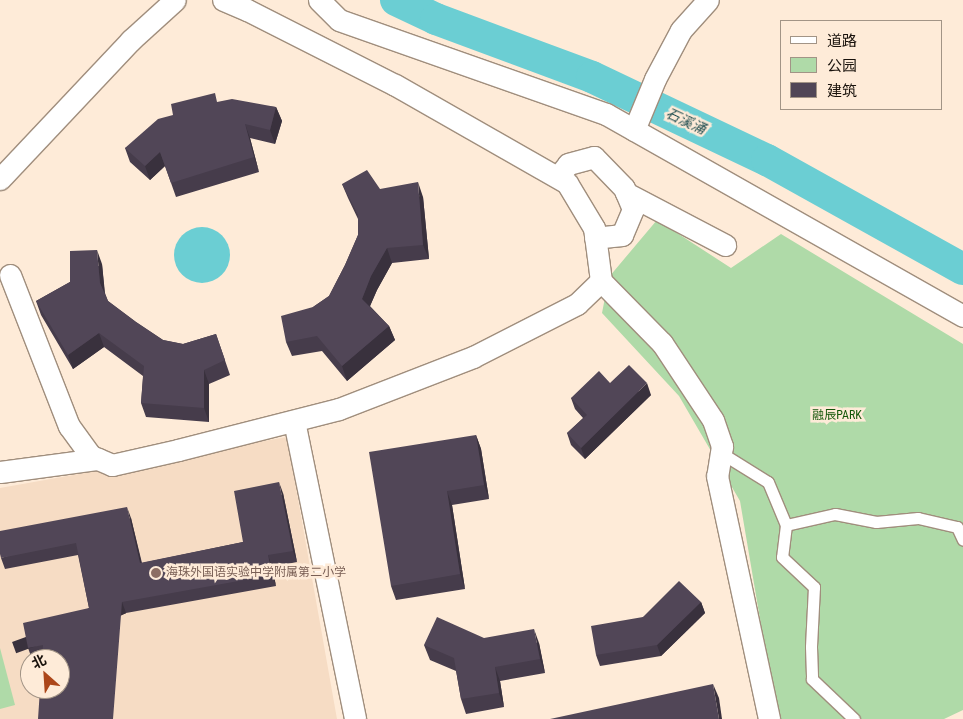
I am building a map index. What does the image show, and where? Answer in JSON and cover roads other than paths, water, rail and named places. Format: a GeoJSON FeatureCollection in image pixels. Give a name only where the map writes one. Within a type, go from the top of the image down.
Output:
{"type":"FeatureCollection","features":[{"type":"Feature","properties":{"kind":"street"},"geometry":{"type":"LineString","coordinates":[[0,179],[131,40],[175,0]]}},
{"type":"Feature","properties":{"kind":"street"},"geometry":{"type":"LineString","coordinates":[[223,0],[247,10],[395,85],[567,183],[594,228],[601,281],[662,343],[714,420],[722,446],[717,476],[769,719]]}},
{"type":"Feature","properties":{"kind":"street"},"geometry":{"type":"LineString","coordinates":[[319,0],[339,20],[636,123],[963,316]]}},
{"type":"Feature","properties":{"kind":"street"},"geometry":{"type":"LineString","coordinates":[[636,123],[655,79],[681,30],[708,0]]}},
{"type":"Feature","properties":{"kind":"street"},"geometry":{"type":"LineString","coordinates":[[558,177],[568,164],[594,157],[624,188],[633,209],[622,235],[595,238]]}},
{"type":"Feature","properties":{"kind":"street"},"geometry":{"type":"LineString","coordinates":[[626,193],[725,245]]}},
{"type":"Feature","properties":{"kind":"street"},"geometry":{"type":"LineString","coordinates":[[10,275],[69,426],[91,456],[112,465],[338,409],[473,357],[577,304],[601,281]]}},
{"type":"Feature","properties":{"kind":"street"},"geometry":{"type":"LineString","coordinates":[[294,420],[355,719]]}},
{"type":"Feature","properties":{"kind":"street"},"geometry":{"type":"LineString","coordinates":[[0,472],[98,459]]}},
{"type":"Feature","properties":{"kind":"lane"},"geometry":{"type":"LineString","coordinates":[[722,446],[726,456],[768,482],[786,526],[782,558],[814,587],[811,647],[812,679],[854,719]]}},
{"type":"Feature","properties":{"kind":"lane"},"geometry":{"type":"LineString","coordinates":[[786,526],[835,514],[876,522],[918,518],[956,527],[963,540]]}},
{"type":"Feature","properties":{"kind":"water"},"geometry":{"type":"Polygon","coordinates":[[[202,227],[213,229],[222,235],[228,244],[230,255],[228,266],[222,275],[213,281],[202,283],[191,281],[182,275],[176,266],[174,255],[176,244],[182,235],[191,229],[202,227]]]}},
{"type":"Feature","properties":{"kind":"waterway","name":"石溪涌"},"geometry":{"type":"LineString","coordinates":[[396,0],[436,19],[592,77],[767,160],[963,269]]}},
{"type":"Feature","properties":{"kind":"place","name":"海珠外国语实验中学附属第二小学"},"geometry":{"type":"Point","coordinates":[156,573]}},
{"type":"Feature","properties":{"kind":"park label","name":"融辰PARK"},"geometry":{"type":"Point","coordinates":[837,416]}}]}
